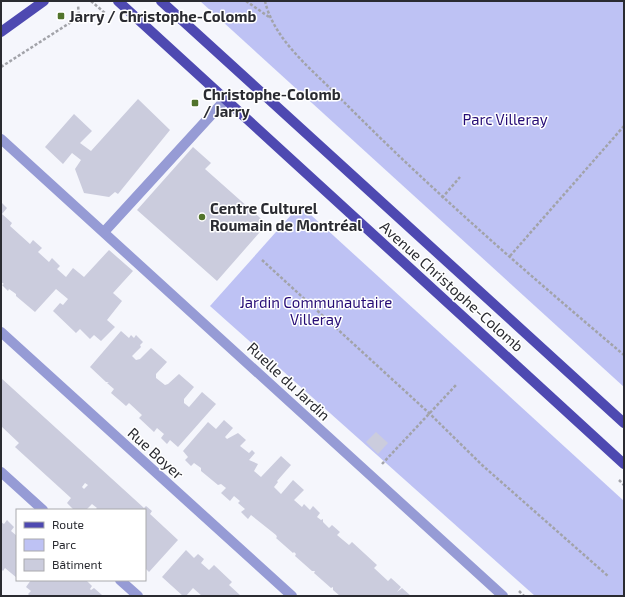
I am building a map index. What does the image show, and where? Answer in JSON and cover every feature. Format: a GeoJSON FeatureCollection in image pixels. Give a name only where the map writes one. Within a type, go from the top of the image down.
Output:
{"type":"FeatureCollection","features":[{"type":"Feature","properties":{"kind":"main road"},"geometry":{"type":"LineString","coordinates":[[1,32],[44,1]]}},
{"type":"Feature","properties":{"kind":"main road","name":"Avenue Christophe-Colomb"},"geometry":{"type":"LineString","coordinates":[[118,1],[624,464]]}},
{"type":"Feature","properties":{"kind":"main road","name":"Avenue Christophe-Colomb"},"geometry":{"type":"LineString","coordinates":[[161,1],[624,423]]}},
{"type":"Feature","properties":{"kind":"street"},"geometry":{"type":"LineString","coordinates":[[104,232],[225,100]]}},
{"type":"Feature","properties":{"kind":"street","name":"Ruelle du Jardin"},"geometry":{"type":"LineString","coordinates":[[1,139],[503,596]]}},
{"type":"Feature","properties":{"kind":"street","name":"Rue Boyer"},"geometry":{"type":"LineString","coordinates":[[1,332],[292,596]]}},
{"type":"Feature","properties":{"kind":"street"},"geometry":{"type":"LineString","coordinates":[[1,472],[42,509]]}},
{"type":"Feature","properties":{"kind":"street"},"geometry":{"type":"LineString","coordinates":[[121,581],[138,596]]}},
{"type":"Feature","properties":{"kind":"path"},"geometry":{"type":"LineString","coordinates":[[246,1],[270,17]]}},
{"type":"Feature","properties":{"kind":"path"},"geometry":{"type":"LineString","coordinates":[[265,1],[270,17],[292,48],[403,161],[442,198],[624,355]]}},
{"type":"Feature","properties":{"kind":"path"},"geometry":{"type":"LineString","coordinates":[[1,67],[78,17],[78,5]]}},
{"type":"Feature","properties":{"kind":"path"},"geometry":{"type":"LineString","coordinates":[[510,256],[624,126]]}},
{"type":"Feature","properties":{"kind":"path"},"geometry":{"type":"LineString","coordinates":[[442,198],[460,177]]}},
{"type":"Feature","properties":{"kind":"path"},"geometry":{"type":"LineString","coordinates":[[262,260],[430,414],[482,465],[608,576]]}},
{"type":"Feature","properties":{"kind":"path"},"geometry":{"type":"LineString","coordinates":[[380,466],[457,384]]}},
{"type":"Feature","properties":{"kind":"green space","name":"Parc Villeray"},"geometry":{"type":"Polygon","coordinates":[[[200,1],[624,1],[624,387],[200,1]]]}},
{"type":"Feature","properties":{"kind":"green space","name":"Jardin Communautaire Villeray"},"geometry":{"type":"Polygon","coordinates":[[[300,205],[624,501],[624,596],[535,596],[210,306],[300,205]]]}},
{"type":"Feature","properties":{"kind":"building"},"geometry":{"type":"Polygon","coordinates":[[[138,99],[170,130],[118,194],[115,192],[109,197],[84,193],[75,169],[81,160],[72,153],[63,164],[45,147],[74,114],[92,131],[80,143],[91,151],[138,99]]]}},
{"type":"Feature","properties":{"kind":"building","name":"Centre Culturel Roumain de Montréal"},"geometry":{"type":"Polygon","coordinates":[[[193,147],[211,163],[205,169],[267,224],[217,281],[137,210],[193,147]]]}},
{"type":"Feature","properties":{"kind":"building"},"geometry":{"type":"Polygon","coordinates":[[[1,202],[7,208],[2,214],[12,223],[10,226],[30,244],[33,240],[42,248],[38,252],[49,262],[52,258],[60,266],[57,269],[66,277],[73,268],[84,277],[109,250],[133,271],[113,293],[122,301],[107,320],[115,327],[101,341],[94,335],[90,339],[80,329],[76,333],[53,311],[60,303],[63,305],[68,299],[56,289],[35,312],[16,296],[16,294],[9,289],[8,291],[2,285],[4,284],[1,282],[1,202]]]}},
{"type":"Feature","properties":{"kind":"building"},"geometry":{"type":"Polygon","coordinates":[[[121,331],[129,338],[131,335],[134,338],[136,335],[143,342],[140,345],[141,347],[132,356],[136,360],[140,359],[151,348],[167,362],[156,374],[156,378],[165,385],[179,374],[194,387],[184,399],[184,403],[189,407],[202,392],[216,404],[178,447],[170,440],[167,444],[161,438],[164,434],[157,428],[154,432],[139,418],[142,415],[129,403],[126,406],[111,393],[114,389],[107,383],[109,382],[106,382],[90,367],[121,331]]]}},
{"type":"Feature","properties":{"kind":"building"},"geometry":{"type":"Polygon","coordinates":[[[1,378],[144,508],[146,506],[152,511],[150,514],[178,540],[149,572],[146,569],[146,509],[96,509],[97,508],[92,504],[87,509],[73,509],[67,503],[71,498],[15,447],[19,443],[1,426],[1,378]],[[85,483],[82,487],[84,489],[88,485],[85,483]]]}},
{"type":"Feature","properties":{"kind":"building"},"geometry":{"type":"Polygon","coordinates":[[[224,420],[233,428],[225,437],[227,439],[238,433],[246,440],[240,446],[249,453],[252,450],[255,453],[249,460],[258,464],[254,471],[261,477],[281,456],[291,465],[277,481],[278,482],[274,487],[281,494],[293,480],[304,490],[294,500],[302,507],[304,504],[310,510],[313,506],[320,513],[317,517],[321,520],[323,519],[323,522],[329,528],[332,525],[340,532],[337,535],[349,545],[352,542],[377,565],[374,568],[388,581],[391,578],[401,587],[397,592],[402,588],[411,596],[340,596],[333,590],[333,587],[331,588],[314,573],[315,571],[312,571],[295,556],[296,554],[294,552],[293,553],[276,538],[276,535],[251,515],[248,519],[241,512],[245,509],[238,503],[240,501],[234,496],[230,501],[221,493],[226,488],[221,484],[218,485],[194,463],[191,466],[185,460],[188,457],[183,451],[208,422],[216,429],[224,420]]]}},
{"type":"Feature","properties":{"kind":"building"},"geometry":{"type":"Polygon","coordinates":[[[376,432],[388,443],[378,454],[366,442],[376,432]]]}},
{"type":"Feature","properties":{"kind":"building"},"geometry":{"type":"Polygon","coordinates":[[[7,520],[14,527],[11,531],[16,535],[16,577],[5,568],[3,571],[1,569],[1,522],[4,524],[7,520]]]}},
{"type":"Feature","properties":{"kind":"building"},"geometry":{"type":"Polygon","coordinates":[[[186,550],[194,558],[198,554],[204,559],[201,563],[209,570],[214,565],[232,582],[229,585],[241,596],[202,596],[193,588],[186,596],[183,596],[162,577],[186,550]]]}},
{"type":"Feature","properties":{"kind":"building"},"geometry":{"type":"Polygon","coordinates":[[[30,581],[87,581],[92,586],[90,589],[91,590],[94,588],[102,595],[30,596],[28,594],[31,591],[26,587],[30,581]]]}},
{"type":"Feature","properties":{"kind":"place","name":"Jarry / Christophe-Colomb"},"geometry":{"type":"Point","coordinates":[61,16]}},
{"type":"Feature","properties":{"kind":"place","name":"Christophe-Colomb / Jarry"},"geometry":{"type":"Point","coordinates":[195,103]}},
{"type":"Feature","properties":{"kind":"place","name":"Centre Culturel Roumain de Montréal"},"geometry":{"type":"Point","coordinates":[202,217]}}]}
